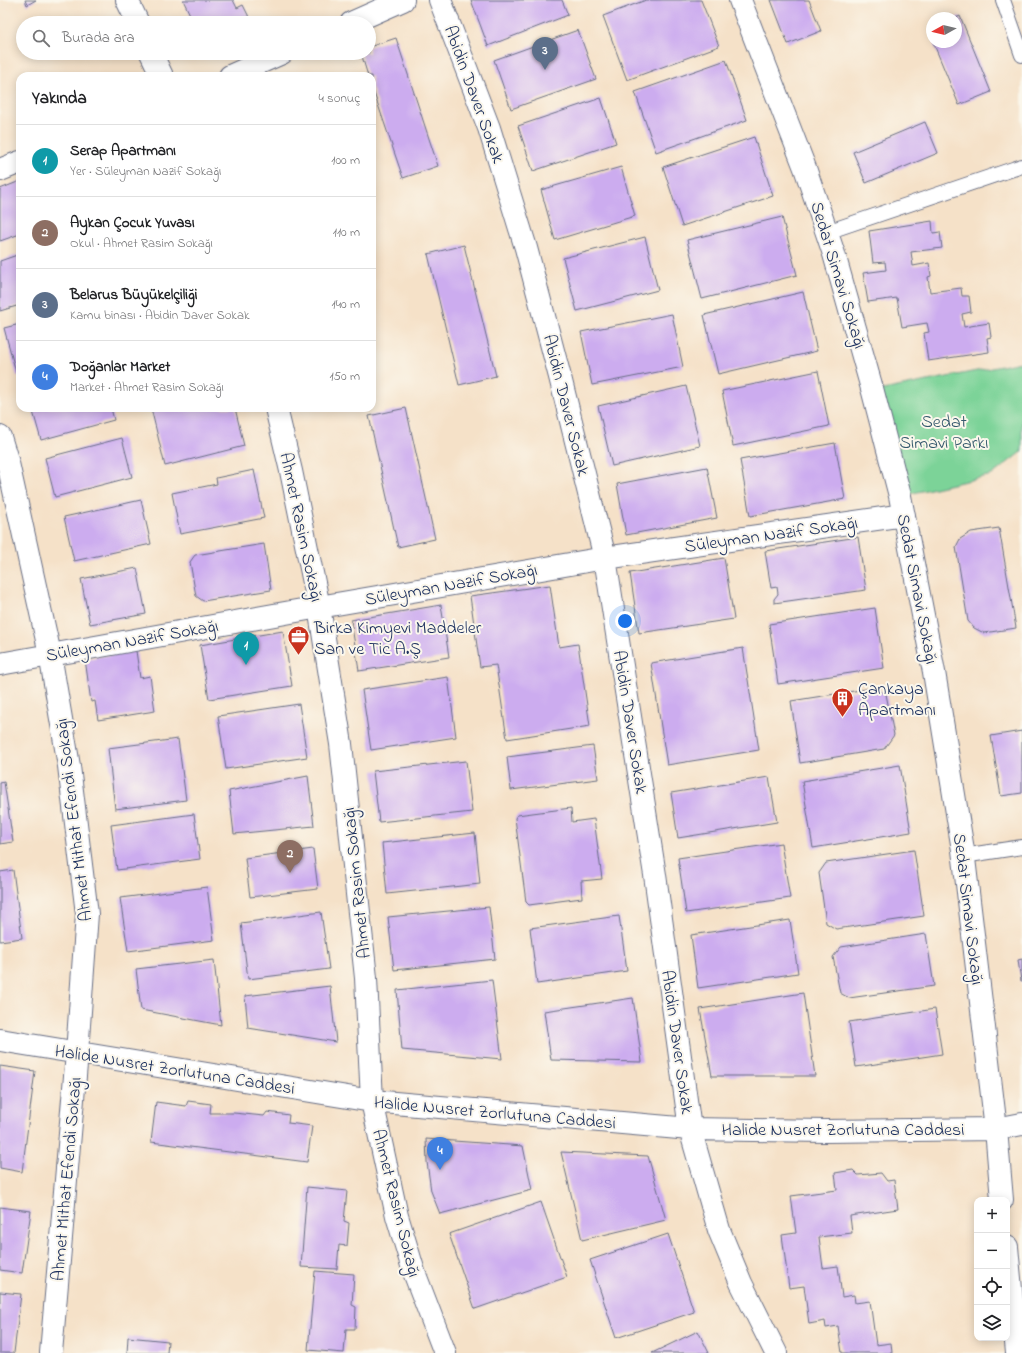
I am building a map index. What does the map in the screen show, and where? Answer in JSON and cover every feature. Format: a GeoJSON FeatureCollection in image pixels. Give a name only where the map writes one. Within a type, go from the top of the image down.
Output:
{"type":"FeatureCollection","features":[{"type":"Feature","properties":{"kind":"street"},"geometry":{"type":"LineString","coordinates":[[127,0],[135,16]]}},
{"type":"Feature","properties":{"kind":"street"},"geometry":{"type":"LineString","coordinates":[[367,16],[404,0]]}},
{"type":"Feature","properties":{"kind":"street","name":"Abidin Daver Sokak"},"geometry":{"type":"LineString","coordinates":[[440,0],[489,128],[524,241],[560,377],[605,558],[655,876],[690,1129],[719,1230],[741,1283],[776,1353]]}},
{"type":"Feature","properties":{"kind":"street","name":"Sedat Simavi Sokağı"},"geometry":{"type":"LineString","coordinates":[[740,0],[805,168],[827,232],[871,385],[904,515],[934,672],[963,856],[996,1129],[1002,1197]]}},
{"type":"Feature","properties":{"kind":"street"},"geometry":{"type":"LineString","coordinates":[[154,60],[160,72]]}},
{"type":"Feature","properties":{"kind":"street"},"geometry":{"type":"LineString","coordinates":[[239,72],[266,60]]}},
{"type":"Feature","properties":{"kind":"street"},"geometry":{"type":"LineString","coordinates":[[0,170],[16,164]]}},
{"type":"Feature","properties":{"kind":"street","name":"Ahmet Rasim Sokağı"},"geometry":{"type":"LineString","coordinates":[[277,412],[291,471],[319,607],[341,744],[366,978],[372,1101],[397,1216],[414,1272],[445,1353]]}},
{"type":"Feature","properties":{"kind":"street","name":"Ahmet Mithat Efendi Sokağı"},"geometry":{"type":"LineString","coordinates":[[0,437],[8,463],[50,654],[69,766],[87,914],[77,1053],[51,1353]]}},
{"type":"Feature","properties":{"kind":"street","name":"Süleyman Nazif Sokağı"},"geometry":{"type":"LineString","coordinates":[[0,664],[50,654],[605,558],[904,515]]}},
{"type":"Feature","properties":{"kind":"street","name":"Halide Nusret Zorlutuna Caddesi"},"geometry":{"type":"LineString","coordinates":[[0,1040],[372,1101],[690,1129],[826,1131],[996,1129],[1022,1124]]}},
{"type":"Feature","properties":{"kind":"street"},"geometry":{"type":"LineString","coordinates":[[1009,1269],[1017,1353]]}},
{"type":"Feature","properties":{"kind":"lane"},"geometry":{"type":"LineString","coordinates":[[1003,0],[1022,54]]}},
{"type":"Feature","properties":{"kind":"lane"},"geometry":{"type":"LineString","coordinates":[[827,232],[1022,166]]}},
{"type":"Feature","properties":{"kind":"lane"},"geometry":{"type":"LineString","coordinates":[[963,856],[1022,847]]}},
{"type":"Feature","properties":{"kind":"green space","name":"Sedat Simavi Parkı"},"geometry":{"type":"Polygon","coordinates":[[[1021,362],[1021,452],[992,475],[900,496],[873,392],[1021,362]]]}},
{"type":"Feature","properties":{"kind":"building"},"geometry":{"type":"Polygon","coordinates":[[[25,0],[36,0],[27,5],[25,0]]]}},
{"type":"Feature","properties":{"kind":"building"},"geometry":{"type":"Polygon","coordinates":[[[183,0],[233,0],[237,8],[243,5],[248,16],[191,16],[183,0]]]}},
{"type":"Feature","properties":{"kind":"building"},"geometry":{"type":"Polygon","coordinates":[[[471,0],[562,0],[568,15],[488,46],[471,0]]]}},
{"type":"Feature","properties":{"kind":"building"},"geometry":{"type":"Polygon","coordinates":[[[646,0],[701,0],[719,46],[627,80],[603,16],[646,0]]]}},
{"type":"Feature","properties":{"kind":"building"},"geometry":{"type":"Polygon","coordinates":[[[771,0],[809,0],[821,31],[788,44],[771,0]]]}},
{"type":"Feature","properties":{"kind":"building"},"geometry":{"type":"Polygon","coordinates":[[[962,21],[991,92],[959,105],[935,48],[962,48],[962,21]]]}},
{"type":"Feature","properties":{"kind":"building"},"geometry":{"type":"Polygon","coordinates":[[[578,30],[596,79],[511,109],[494,60],[578,30]]]}},
{"type":"Feature","properties":{"kind":"building"},"geometry":{"type":"Polygon","coordinates":[[[396,38],[438,166],[403,178],[376,99],[376,72],[367,72],[363,60],[376,60],[376,45],[396,38]]]}},
{"type":"Feature","properties":{"kind":"building"},"geometry":{"type":"Polygon","coordinates":[[[726,60],[747,120],[656,152],[635,92],[726,60]]]}},
{"type":"Feature","properties":{"kind":"building"},"geometry":{"type":"Polygon","coordinates":[[[601,98],[616,143],[533,171],[518,126],[601,98]]]}},
{"type":"Feature","properties":{"kind":"building"},"geometry":{"type":"Polygon","coordinates":[[[925,122],[938,153],[866,183],[853,152],[925,122]]]}},
{"type":"Feature","properties":{"kind":"building"},"geometry":{"type":"Polygon","coordinates":[[[754,137],[773,196],[682,226],[663,167],[754,137]]]}},
{"type":"Feature","properties":{"kind":"building"},"geometry":{"type":"Polygon","coordinates":[[[621,167],[635,216],[555,240],[541,190],[621,167]]]}},
{"type":"Feature","properties":{"kind":"building"},"geometry":{"type":"Polygon","coordinates":[[[16,183],[16,235],[0,241],[0,189],[16,183]]]}},
{"type":"Feature","properties":{"kind":"building"},"geometry":{"type":"Polygon","coordinates":[[[782,217],[797,275],[702,299],[687,240],[782,217]]]}},
{"type":"Feature","properties":{"kind":"building"},"geometry":{"type":"Polygon","coordinates":[[[932,221],[933,233],[940,232],[942,248],[911,252],[913,266],[929,263],[931,276],[928,277],[930,292],[961,288],[962,296],[969,296],[971,312],[962,314],[964,327],[989,323],[991,337],[987,338],[989,352],[928,361],[924,333],[929,332],[927,323],[902,327],[897,298],[868,302],[863,273],[886,270],[885,262],[873,263],[869,231],[932,221]]]}},
{"type":"Feature","properties":{"kind":"building"},"geometry":{"type":"Polygon","coordinates":[[[645,237],[658,290],[577,311],[563,258],[645,237]]]}},
{"type":"Feature","properties":{"kind":"building"},"geometry":{"type":"Polygon","coordinates":[[[464,245],[496,376],[459,385],[428,254],[464,245]]]}},
{"type":"Feature","properties":{"kind":"building"},"geometry":{"type":"Polygon","coordinates":[[[16,255],[16,306],[0,311],[0,261],[16,255]]]}},
{"type":"Feature","properties":{"kind":"building"},"geometry":{"type":"Polygon","coordinates":[[[803,292],[817,351],[718,374],[704,315],[803,292]]]}},
{"type":"Feature","properties":{"kind":"building"},"geometry":{"type":"Polygon","coordinates":[[[672,314],[683,367],[592,385],[581,332],[672,314]]]}},
{"type":"Feature","properties":{"kind":"building"},"geometry":{"type":"Polygon","coordinates":[[[16,325],[16,372],[4,328],[16,325]]]}},
{"type":"Feature","properties":{"kind":"building"},"geometry":{"type":"Polygon","coordinates":[[[818,371],[829,426],[733,446],[722,391],[818,371]]]}},
{"type":"Feature","properties":{"kind":"building"},"geometry":{"type":"Polygon","coordinates":[[[686,386],[700,446],[612,466],[598,406],[686,386]]]}},
{"type":"Feature","properties":{"kind":"building"},"geometry":{"type":"Polygon","coordinates":[[[406,408],[435,539],[398,547],[369,416],[406,408]]]}},
{"type":"Feature","properties":{"kind":"building"},"geometry":{"type":"Polygon","coordinates":[[[33,412],[112,412],[114,420],[41,440],[33,412]]]}},
{"type":"Feature","properties":{"kind":"building"},"geometry":{"type":"Polygon","coordinates":[[[152,412],[236,412],[244,446],[165,466],[152,412]]]}},
{"type":"Feature","properties":{"kind":"building"},"geometry":{"type":"Polygon","coordinates":[[[122,438],[132,477],[55,497],[45,458],[122,438]]]}},
{"type":"Feature","properties":{"kind":"building"},"geometry":{"type":"Polygon","coordinates":[[[835,443],[845,499],[750,516],[740,460],[835,443]]]}},
{"type":"Feature","properties":{"kind":"building"},"geometry":{"type":"Polygon","coordinates":[[[707,467],[717,518],[626,535],[617,484],[707,467]]]}},
{"type":"Feature","properties":{"kind":"building"},"geometry":{"type":"Polygon","coordinates":[[[254,470],[264,518],[180,534],[172,493],[217,484],[216,478],[254,470]]]}},
{"type":"Feature","properties":{"kind":"building"},"geometry":{"type":"Polygon","coordinates":[[[141,500],[151,544],[74,561],[64,517],[141,500]]]}},
{"type":"Feature","properties":{"kind":"building"},"geometry":{"type":"Polygon","coordinates":[[[999,528],[1016,628],[984,633],[974,628],[968,621],[956,547],[960,539],[971,532],[999,528]]]}},
{"type":"Feature","properties":{"kind":"building"},"geometry":{"type":"Polygon","coordinates":[[[858,537],[866,590],[774,603],[774,599],[778,594],[777,587],[771,588],[765,551],[858,537]]]}},
{"type":"Feature","properties":{"kind":"building"},"geometry":{"type":"Polygon","coordinates":[[[264,544],[271,590],[203,601],[196,596],[190,562],[195,555],[264,544]]]}},
{"type":"Feature","properties":{"kind":"building"},"geometry":{"type":"Polygon","coordinates":[[[724,558],[734,619],[639,633],[630,573],[724,558]]]}},
{"type":"Feature","properties":{"kind":"building"},"geometry":{"type":"Polygon","coordinates":[[[137,568],[146,614],[90,624],[81,579],[137,568]]]}},
{"type":"Feature","properties":{"kind":"building"},"geometry":{"type":"Polygon","coordinates":[[[550,585],[559,647],[578,644],[590,726],[507,739],[496,665],[480,667],[470,596],[550,585]]]}},
{"type":"Feature","properties":{"kind":"building"},"geometry":{"type":"Polygon","coordinates":[[[441,605],[449,657],[359,671],[351,620],[441,605]]]}},
{"type":"Feature","properties":{"kind":"building"},"geometry":{"type":"Polygon","coordinates":[[[875,608],[884,668],[778,684],[769,624],[875,608]]]}},
{"type":"Feature","properties":{"kind":"building"},"geometry":{"type":"Polygon","coordinates":[[[283,631],[292,686],[209,699],[200,645],[283,631]]]}},
{"type":"Feature","properties":{"kind":"building"},"geometry":{"type":"Polygon","coordinates":[[[743,648],[759,750],[667,765],[651,663],[743,648]]]}},
{"type":"Feature","properties":{"kind":"building"},"geometry":{"type":"Polygon","coordinates":[[[136,651],[140,678],[150,676],[155,711],[98,720],[95,701],[91,702],[85,659],[136,651]]]}},
{"type":"Feature","properties":{"kind":"building"},"geometry":{"type":"Polygon","coordinates":[[[448,677],[456,737],[371,750],[362,690],[448,677]]]}},
{"type":"Feature","properties":{"kind":"building","name":"Çankaya Apartmanı"},"geometry":{"type":"Polygon","coordinates":[[[873,688],[886,694],[894,735],[884,749],[800,763],[791,701],[873,688]]]}},
{"type":"Feature","properties":{"kind":"building"},"geometry":{"type":"Polygon","coordinates":[[[299,704],[307,757],[226,769],[218,716],[299,704]]]}},
{"type":"Feature","properties":{"kind":"building"},"geometry":{"type":"Polygon","coordinates":[[[1022,731],[1022,793],[1001,796],[991,736],[1022,731]]]}},
{"type":"Feature","properties":{"kind":"building"},"geometry":{"type":"Polygon","coordinates":[[[178,739],[186,800],[115,809],[108,748],[178,739]]]}},
{"type":"Feature","properties":{"kind":"building"},"geometry":{"type":"Polygon","coordinates":[[[593,746],[598,779],[511,790],[507,757],[593,746]]]}},
{"type":"Feature","properties":{"kind":"building"},"geometry":{"type":"Polygon","coordinates":[[[466,761],[472,812],[379,822],[373,771],[466,761]]]}},
{"type":"Feature","properties":{"kind":"building"},"geometry":{"type":"Polygon","coordinates":[[[900,765],[911,832],[813,848],[802,781],[900,765]]]}},
{"type":"Feature","properties":{"kind":"building"},"geometry":{"type":"Polygon","coordinates":[[[308,776],[314,826],[234,834],[229,791],[308,776]]]}},
{"type":"Feature","properties":{"kind":"building"},"geometry":{"type":"Polygon","coordinates":[[[769,777],[777,822],[678,838],[671,793],[769,777]]]}},
{"type":"Feature","properties":{"kind":"building"},"geometry":{"type":"Polygon","coordinates":[[[4,782],[13,842],[0,844],[0,783],[4,782]]]}},
{"type":"Feature","properties":{"kind":"building"},"geometry":{"type":"Polygon","coordinates":[[[571,808],[572,822],[594,819],[602,879],[581,881],[582,898],[529,905],[526,902],[515,818],[517,815],[571,808]]]}},
{"type":"Feature","properties":{"kind":"building"},"geometry":{"type":"Polygon","coordinates":[[[194,814],[200,859],[117,870],[111,825],[194,814]]]}},
{"type":"Feature","properties":{"kind":"building"},"geometry":{"type":"Polygon","coordinates":[[[475,833],[480,884],[387,894],[382,843],[475,833]]]}},
{"type":"Feature","properties":{"kind":"building"},"geometry":{"type":"Polygon","coordinates":[[[781,843],[790,898],[686,913],[678,858],[781,843]]]}},
{"type":"Feature","properties":{"kind":"building"},"geometry":{"type":"Polygon","coordinates":[[[313,849],[318,889],[250,897],[245,858],[313,849]]]}},
{"type":"Feature","properties":{"kind":"building"},"geometry":{"type":"Polygon","coordinates":[[[914,850],[924,916],[836,929],[826,923],[819,873],[826,863],[914,850]]]}},
{"type":"Feature","properties":{"kind":"building"},"geometry":{"type":"Polygon","coordinates":[[[13,870],[22,938],[0,941],[0,872],[13,870]]]}},
{"type":"Feature","properties":{"kind":"building"},"geometry":{"type":"Polygon","coordinates":[[[207,887],[214,940],[128,951],[120,898],[207,887]]]}},
{"type":"Feature","properties":{"kind":"building"},"geometry":{"type":"Polygon","coordinates":[[[489,907],[495,959],[394,970],[388,917],[489,907]]]}},
{"type":"Feature","properties":{"kind":"building"},"geometry":{"type":"Polygon","coordinates":[[[321,912],[329,969],[248,979],[241,923],[321,912]]]}},
{"type":"Feature","properties":{"kind":"building"},"geometry":{"type":"Polygon","coordinates":[[[619,916],[627,971],[537,984],[530,928],[619,916]]]}},
{"type":"Feature","properties":{"kind":"building"},"geometry":{"type":"Polygon","coordinates":[[[790,920],[798,973],[698,988],[691,935],[790,920]]]}},
{"type":"Feature","properties":{"kind":"building"},"geometry":{"type":"Polygon","coordinates":[[[926,934],[934,986],[849,998],[840,993],[833,957],[841,947],[926,934]]]}},
{"type":"Feature","properties":{"kind":"building"},"geometry":{"type":"Polygon","coordinates":[[[1022,959],[1022,981],[1021,981],[1018,960],[1022,959]]]}},
{"type":"Feature","properties":{"kind":"building"},"geometry":{"type":"Polygon","coordinates":[[[214,960],[221,1025],[141,1010],[136,969],[214,960]]]}},
{"type":"Feature","properties":{"kind":"building"},"geometry":{"type":"Polygon","coordinates":[[[492,980],[502,1059],[402,1050],[397,990],[492,980]]]}},
{"type":"Feature","properties":{"kind":"building"},"geometry":{"type":"Polygon","coordinates":[[[330,986],[336,1042],[248,1028],[245,996],[330,986]]]}},
{"type":"Feature","properties":{"kind":"building"},"geometry":{"type":"Polygon","coordinates":[[[803,993],[815,1076],[712,1076],[700,1009],[803,993]]]}},
{"type":"Feature","properties":{"kind":"building"},"geometry":{"type":"Polygon","coordinates":[[[633,998],[642,1062],[551,1060],[544,1011],[633,998]]]}},
{"type":"Feature","properties":{"kind":"building"},"geometry":{"type":"Polygon","coordinates":[[[935,1009],[942,1054],[856,1067],[849,1022],[935,1009]]]}},
{"type":"Feature","properties":{"kind":"building"},"geometry":{"type":"Polygon","coordinates":[[[0,1066],[35,1071],[22,1172],[0,1168],[0,1066]]]}},
{"type":"Feature","properties":{"kind":"building"},"geometry":{"type":"Polygon","coordinates":[[[188,1101],[211,1104],[210,1113],[234,1113],[264,1116],[267,1112],[289,1115],[288,1123],[312,1126],[307,1162],[151,1142],[156,1102],[186,1106],[188,1101]]]}},
{"type":"Feature","properties":{"kind":"building"},"geometry":{"type":"Polygon","coordinates":[[[426,1139],[523,1146],[532,1190],[440,1214],[431,1191],[427,1162],[426,1139]]]}},
{"type":"Feature","properties":{"kind":"building"},"geometry":{"type":"Polygon","coordinates":[[[561,1152],[648,1156],[666,1220],[582,1240],[561,1152]]]}},
{"type":"Feature","properties":{"kind":"building"},"geometry":{"type":"Polygon","coordinates":[[[853,1170],[858,1175],[881,1173],[887,1181],[894,1180],[898,1209],[850,1216],[852,1233],[819,1237],[823,1268],[838,1266],[842,1297],[854,1295],[855,1303],[870,1301],[876,1345],[891,1343],[892,1353],[842,1353],[838,1326],[826,1328],[825,1321],[809,1324],[804,1286],[789,1288],[782,1235],[796,1233],[791,1196],[837,1190],[835,1173],[853,1170]]]}},
{"type":"Feature","properties":{"kind":"building"},"geometry":{"type":"Polygon","coordinates":[[[307,1187],[347,1191],[344,1221],[349,1223],[347,1246],[339,1245],[337,1269],[301,1267],[307,1187]]]}},
{"type":"Feature","properties":{"kind":"building"},"geometry":{"type":"Polygon","coordinates":[[[541,1202],[567,1277],[475,1309],[449,1234],[541,1202]]]}},
{"type":"Feature","properties":{"kind":"building"},"geometry":{"type":"Polygon","coordinates":[[[0,1207],[31,1211],[22,1273],[0,1270],[0,1207]]]}},
{"type":"Feature","properties":{"kind":"building"},"geometry":{"type":"Polygon","coordinates":[[[668,1234],[694,1312],[616,1338],[590,1260],[668,1234]]]}},
{"type":"Feature","properties":{"kind":"building"},"geometry":{"type":"Polygon","coordinates":[[[315,1271],[354,1274],[352,1305],[356,1307],[355,1329],[346,1329],[344,1353],[308,1350],[315,1271]]]}},
{"type":"Feature","properties":{"kind":"building"},"geometry":{"type":"Polygon","coordinates":[[[0,1292],[21,1294],[14,1353],[0,1353],[0,1292]]]}},
{"type":"Feature","properties":{"kind":"building"},"geometry":{"type":"Polygon","coordinates":[[[698,1331],[709,1353],[652,1353],[698,1331]]]}},
{"type":"Feature","properties":{"kind":"building"},"geometry":{"type":"Polygon","coordinates":[[[128,1337],[168,1341],[167,1353],[127,1353],[128,1337]]]}},
{"type":"Feature","properties":{"kind":"place","name":"Belarus Büyükelçiliği"},"geometry":{"type":"Point","coordinates":[545,70]}},
{"type":"Feature","properties":{"kind":"place","name":"Birka Kimyevi Maddeler San ve Tic A.Ş"},"geometry":{"type":"Point","coordinates":[298,656]}},
{"type":"Feature","properties":{"kind":"place","name":"Serap Apartmanı"},"geometry":{"type":"Point","coordinates":[246,665]}},
{"type":"Feature","properties":{"kind":"place","name":"Çankaya Apartmanı"},"geometry":{"type":"Point","coordinates":[842,718]}},
{"type":"Feature","properties":{"kind":"place","name":"Aykan Çocuk Yuvası"},"geometry":{"type":"Point","coordinates":[290,873]}},
{"type":"Feature","properties":{"kind":"place","name":"Doğanlar Market"},"geometry":{"type":"Point","coordinates":[440,1170]}}]}
